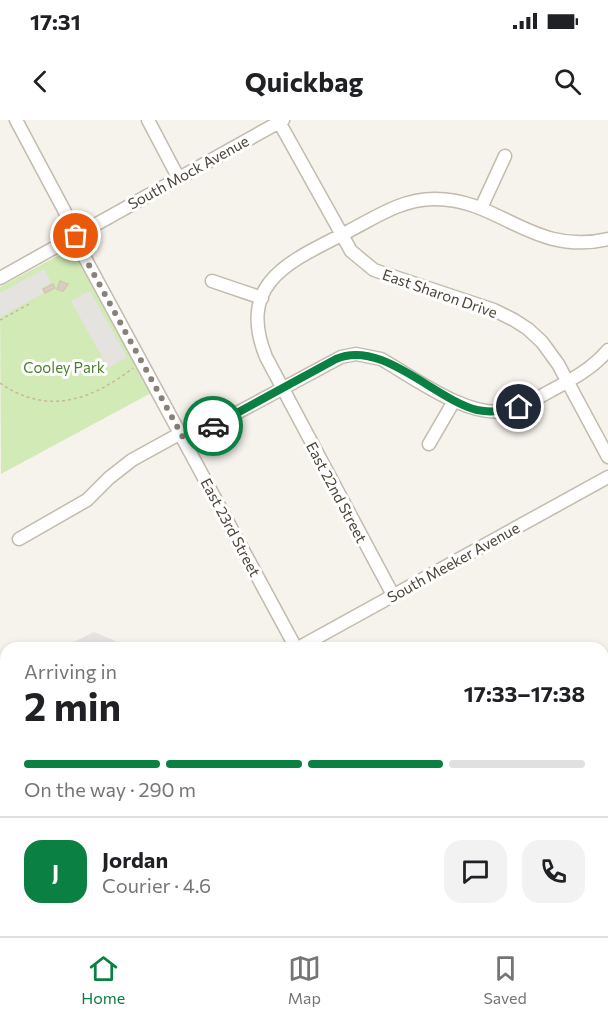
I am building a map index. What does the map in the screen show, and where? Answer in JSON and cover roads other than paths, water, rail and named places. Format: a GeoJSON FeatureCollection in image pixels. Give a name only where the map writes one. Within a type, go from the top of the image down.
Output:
{"type":"FeatureCollection","features":[{"type":"Feature","properties":{"kind":"street","name":"East 23rd Street"},"geometry":{"type":"LineString","coordinates":[[16,120],[85,258],[294,642]]}},
{"type":"Feature","properties":{"kind":"street"},"geometry":{"type":"LineString","coordinates":[[148,120],[178,177]]}},
{"type":"Feature","properties":{"kind":"street","name":"South Mock Avenue"},"geometry":{"type":"LineString","coordinates":[[0,278],[280,121]]}},
{"type":"Feature","properties":{"kind":"street","name":"East Sharon Drive"},"geometry":{"type":"LineString","coordinates":[[280,121],[351,251],[374,270],[494,310],[514,320],[534,335],[549,350],[568,381],[608,457]]}},
{"type":"Feature","properties":{"kind":"street"},"geometry":{"type":"LineString","coordinates":[[481,208],[505,156]]}},
{"type":"Feature","properties":{"kind":"street"},"geometry":{"type":"LineString","coordinates":[[212,281],[262,298],[273,277],[289,262],[393,207],[411,201],[433,198],[481,208],[552,240],[583,243],[608,239]]}},
{"type":"Feature","properties":{"kind":"street","name":"East 22nd Street"},"geometry":{"type":"LineString","coordinates":[[262,298],[257,320],[261,344],[282,388],[393,595]]}},
{"type":"Feature","properties":{"kind":"street"},"geometry":{"type":"LineString","coordinates":[[19,539],[87,500],[109,478],[132,460],[282,388],[336,359],[356,354],[381,359],[454,401],[480,411],[508,410],[525,404],[587,370],[608,350]]}},
{"type":"Feature","properties":{"kind":"street"},"geometry":{"type":"LineString","coordinates":[[429,444],[454,401]]}},
{"type":"Feature","properties":{"kind":"street","name":"South Meeker Avenue"},"geometry":{"type":"LineString","coordinates":[[308,642],[608,477]]}},
{"type":"Feature","properties":{"kind":"park label","name":"Cooley Park"},"geometry":{"type":"Point","coordinates":[64,367]}}]}
